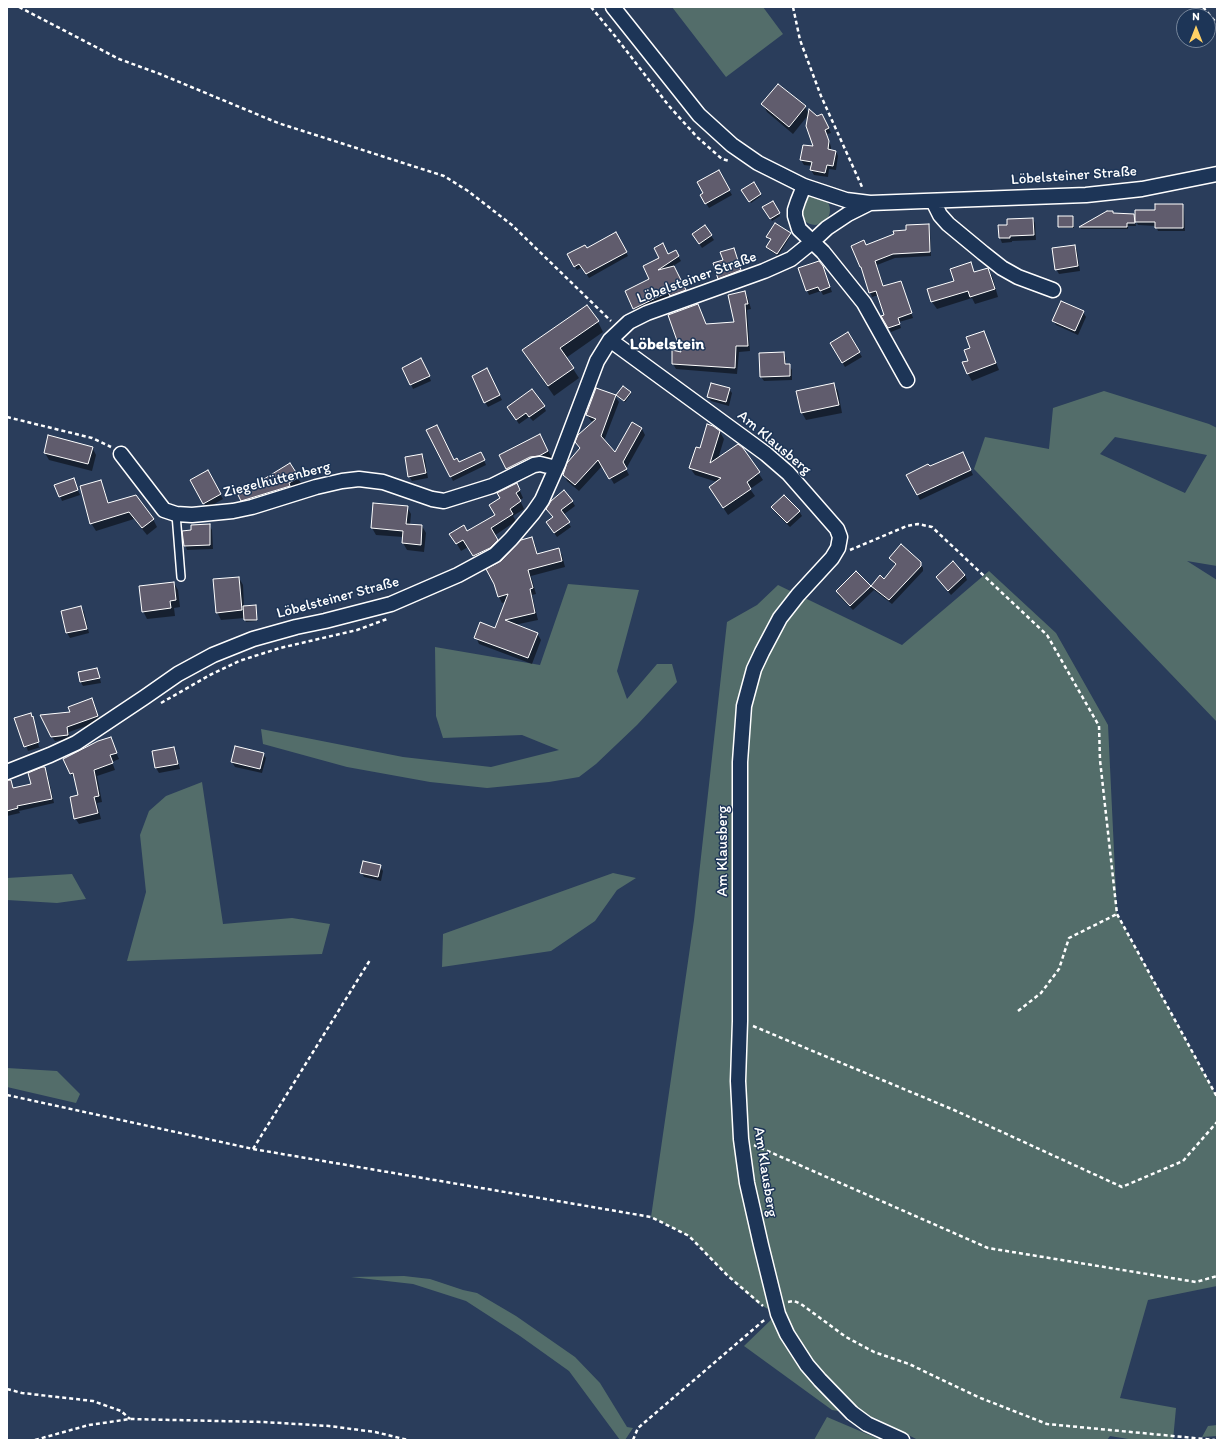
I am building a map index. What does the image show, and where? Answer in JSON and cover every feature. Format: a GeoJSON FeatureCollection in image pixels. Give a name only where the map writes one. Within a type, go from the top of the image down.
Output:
{"type":"FeatureCollection","features":[{"type":"Feature","properties":{"kind":"street"},"geometry":{"type":"LineString","coordinates":[[613,7],[699,115],[732,145],[758,163],[804,186],[846,200],[870,203]]}},
{"type":"Feature","properties":{"kind":"street","name":"Löbelsteiner Straße"},"geometry":{"type":"LineString","coordinates":[[7,772],[76,743],[145,698],[178,674],[213,655],[253,639],[296,626],[325,621],[391,604],[477,566],[495,554],[511,539],[542,500],[556,468],[597,361],[615,335],[629,322],[646,313],[764,271],[791,259],[827,228],[848,214],[870,203],[1086,195],[1142,188],[1217,174]]}},
{"type":"Feature","properties":{"kind":"street"},"geometry":{"type":"LineString","coordinates":[[804,186],[798,201],[795,216],[799,230],[823,252],[864,303],[907,380]]}},
{"type":"Feature","properties":{"kind":"street"},"geometry":{"type":"LineString","coordinates":[[933,201],[940,215],[948,224],[1002,268],[1018,277],[1052,290]]}},
{"type":"Feature","properties":{"kind":"street","name":"Am Klausberg"},"geometry":{"type":"LineString","coordinates":[[615,335],[766,454],[788,474],[837,529],[840,537],[840,542],[832,558],[798,595],[780,618],[754,669],[744,706],[740,762],[740,1021],[738,1081],[741,1139],[747,1183],[778,1314],[787,1334],[807,1365],[852,1413],[867,1424],[902,1440]]}},
{"type":"Feature","properties":{"kind":"street","name":"Ziegelhüttenberg"},"geometry":{"type":"LineString","coordinates":[[121,454],[164,510],[176,514],[192,515],[233,511],[252,507],[316,487],[359,479],[383,482],[432,499],[444,501],[492,486],[534,465],[540,464],[556,468]]}},
{"type":"Feature","properties":{"kind":"lane"},"geometry":{"type":"LineString","coordinates":[[176,514],[181,577]]}},
{"type":"Feature","properties":{"kind":"path"},"geometry":{"type":"LineString","coordinates":[[19,7],[119,58],[278,123],[444,176],[468,191],[512,224],[615,335]]}},
{"type":"Feature","properties":{"kind":"path"},"geometry":{"type":"LineString","coordinates":[[793,7],[800,40],[821,96],[870,203]]}},
{"type":"Feature","properties":{"kind":"path"},"geometry":{"type":"LineString","coordinates":[[1203,7],[1217,24]]}},
{"type":"Feature","properties":{"kind":"path"},"geometry":{"type":"LineString","coordinates":[[7,417],[92,438],[115,449],[121,454]]}},
{"type":"Feature","properties":{"kind":"path"},"geometry":{"type":"LineString","coordinates":[[832,558],[907,526],[918,524],[932,527],[1047,634],[1099,726],[1100,760],[1117,914],[1217,1097]]}},
{"type":"Feature","properties":{"kind":"path"},"geometry":{"type":"LineString","coordinates":[[161,704],[210,675],[239,661],[280,648],[357,630],[383,622],[389,618]]}},
{"type":"Feature","properties":{"kind":"path"},"geometry":{"type":"LineString","coordinates":[[1018,1011],[1041,993],[1059,969],[1069,938],[1117,914]]}},
{"type":"Feature","properties":{"kind":"path"},"geometry":{"type":"LineString","coordinates":[[252,1149],[370,960]]}},
{"type":"Feature","properties":{"kind":"path"},"geometry":{"type":"LineString","coordinates":[[740,1021],[954,1110],[1122,1187],[1183,1161],[1217,1122]]}},
{"type":"Feature","properties":{"kind":"path"},"geometry":{"type":"LineString","coordinates":[[7,1095],[252,1149],[651,1217],[689,1236],[728,1276],[759,1304],[778,1314]]}},
{"type":"Feature","properties":{"kind":"path"},"geometry":{"type":"LineString","coordinates":[[741,1139],[988,1248],[1196,1282],[1217,1276]]}},
{"type":"Feature","properties":{"kind":"path"},"geometry":{"type":"LineString","coordinates":[[633,1440],[638,1428],[763,1321],[778,1314],[784,1302],[794,1301],[801,1304],[846,1337],[874,1352],[908,1364],[978,1397],[1047,1424],[1215,1440]]}},
{"type":"Feature","properties":{"kind":"path"},"geometry":{"type":"LineString","coordinates":[[7,1389],[22,1393],[93,1401],[121,1411],[130,1419]]}},
{"type":"Feature","properties":{"kind":"path"},"geometry":{"type":"LineString","coordinates":[[35,1440],[89,1425],[130,1419],[264,1422],[329,1426],[374,1432],[408,1440]]}},
{"type":"Feature","properties":{"kind":"green space"},"geometry":{"type":"Polygon","coordinates":[[[672,7],[763,7],[783,34],[726,77],[672,7]]]}},
{"type":"Feature","properties":{"kind":"green space"},"geometry":{"type":"Polygon","coordinates":[[[815,195],[826,199],[830,210],[826,221],[815,225],[804,221],[800,210],[804,199],[815,195]]]}},
{"type":"Feature","properties":{"kind":"green space"},"geometry":{"type":"Polygon","coordinates":[[[1104,391],[1209,424],[1217,428],[1217,566],[1187,561],[1217,580],[1217,722],[974,469],[985,437],[1049,449],[1053,408],[1104,391]],[[1115,437],[1100,454],[1185,493],[1207,455],[1115,437]]]}},
{"type":"Feature","properties":{"kind":"green space"},"geometry":{"type":"Polygon","coordinates":[[[989,571],[1056,633],[1108,725],[1117,914],[1217,1097],[1217,1286],[1148,1300],[1120,1398],[1176,1408],[1173,1440],[1134,1440],[1110,1436],[1107,1440],[918,1440],[875,1418],[832,1410],[744,1346],[777,1314],[759,1304],[728,1276],[689,1236],[651,1217],[694,920],[727,622],[757,605],[778,585],[902,645],[989,571]]]}},
{"type":"Feature","properties":{"kind":"green space"},"geometry":{"type":"Polygon","coordinates":[[[568,584],[639,590],[617,671],[627,699],[657,664],[672,664],[677,682],[637,725],[596,764],[579,777],[549,782],[487,788],[430,782],[347,767],[263,744],[261,729],[403,757],[491,767],[559,750],[522,735],[443,738],[436,716],[435,647],[540,665],[568,584]]]}},
{"type":"Feature","properties":{"kind":"green space"},"geometry":{"type":"Polygon","coordinates":[[[202,782],[223,924],[292,918],[330,924],[322,954],[127,961],[146,892],[140,835],[149,811],[166,796],[202,782]]]}},
{"type":"Feature","properties":{"kind":"green space"},"geometry":{"type":"Polygon","coordinates":[[[613,873],[636,878],[617,890],[595,921],[551,951],[442,967],[443,934],[613,873]]]}},
{"type":"Feature","properties":{"kind":"green space"},"geometry":{"type":"Polygon","coordinates":[[[72,874],[86,899],[57,903],[7,900],[7,878],[72,874]]]}},
{"type":"Feature","properties":{"kind":"green space"},"geometry":{"type":"Polygon","coordinates":[[[7,1068],[57,1071],[80,1094],[76,1103],[7,1087],[7,1068]]]}},
{"type":"Feature","properties":{"kind":"green space"},"geometry":{"type":"Polygon","coordinates":[[[404,1276],[430,1279],[477,1293],[516,1316],[575,1357],[600,1383],[627,1427],[633,1428],[625,1440],[620,1440],[569,1371],[520,1336],[466,1301],[413,1284],[351,1277],[404,1276]]]}},
{"type":"Feature","properties":{"kind":"green space"},"geometry":{"type":"Polygon","coordinates":[[[827,1417],[881,1440],[814,1440],[827,1417]]]}},
{"type":"Feature","properties":{"kind":"green space"},"geometry":{"type":"Polygon","coordinates":[[[1217,1425],[1217,1436],[1202,1437],[1208,1426],[1217,1425]]]}},
{"type":"Feature","properties":{"kind":"building"},"geometry":{"type":"Polygon","coordinates":[[[778,84],[806,106],[789,127],[761,104],[778,84]]]}},
{"type":"Feature","properties":{"kind":"building"},"geometry":{"type":"Polygon","coordinates":[[[809,109],[817,116],[822,114],[829,128],[825,130],[829,141],[828,149],[836,151],[833,166],[827,165],[825,173],[810,170],[812,162],[800,160],[803,145],[813,146],[806,126],[809,109]]]}},
{"type":"Feature","properties":{"kind":"building"},"geometry":{"type":"Polygon","coordinates":[[[719,170],[730,190],[705,204],[700,195],[703,193],[697,182],[719,170]]]}},
{"type":"Feature","properties":{"kind":"building"},"geometry":{"type":"Polygon","coordinates":[[[754,182],[761,194],[749,202],[741,190],[754,182]]]}},
{"type":"Feature","properties":{"kind":"building"},"geometry":{"type":"Polygon","coordinates":[[[773,201],[780,213],[770,219],[762,207],[773,201]]]}},
{"type":"Feature","properties":{"kind":"building"},"geometry":{"type":"Polygon","coordinates":[[[1155,204],[1183,204],[1183,228],[1155,228],[1155,222],[1135,222],[1135,210],[1155,210],[1155,204]]]}},
{"type":"Feature","properties":{"kind":"building"},"geometry":{"type":"Polygon","coordinates":[[[1107,211],[1113,211],[1113,213],[1134,214],[1135,223],[1127,223],[1127,227],[1079,227],[1107,211]]]}},
{"type":"Feature","properties":{"kind":"building"},"geometry":{"type":"Polygon","coordinates":[[[1058,216],[1073,216],[1073,227],[1058,227],[1058,216]]]}},
{"type":"Feature","properties":{"kind":"building"},"geometry":{"type":"Polygon","coordinates":[[[1033,218],[1034,235],[999,238],[998,225],[1007,225],[1007,219],[1033,218]]]}},
{"type":"Feature","properties":{"kind":"building"},"geometry":{"type":"Polygon","coordinates":[[[775,223],[791,233],[777,254],[766,247],[771,239],[766,237],[775,223]]]}},
{"type":"Feature","properties":{"kind":"building"},"geometry":{"type":"Polygon","coordinates":[[[929,224],[930,252],[893,254],[875,261],[883,286],[901,281],[912,313],[898,318],[900,324],[888,328],[881,316],[884,315],[876,291],[869,293],[861,267],[851,246],[864,240],[866,245],[894,234],[893,231],[906,230],[906,225],[929,224]]]}},
{"type":"Feature","properties":{"kind":"building"},"geometry":{"type":"Polygon","coordinates":[[[705,225],[712,235],[699,244],[692,234],[705,225]]]}},
{"type":"Feature","properties":{"kind":"building"},"geometry":{"type":"Polygon","coordinates":[[[616,232],[627,252],[586,274],[579,264],[574,267],[567,254],[585,245],[587,248],[616,232]]]}},
{"type":"Feature","properties":{"kind":"building"},"geometry":{"type":"Polygon","coordinates":[[[663,243],[668,254],[676,250],[679,256],[658,270],[674,266],[686,290],[670,296],[668,292],[633,309],[625,291],[649,279],[643,266],[659,258],[654,248],[663,243]]]}},
{"type":"Feature","properties":{"kind":"building"},"geometry":{"type":"Polygon","coordinates":[[[1075,245],[1078,266],[1055,270],[1052,248],[1075,245]]]}},
{"type":"Feature","properties":{"kind":"building"},"geometry":{"type":"Polygon","coordinates":[[[734,248],[741,270],[718,279],[713,263],[723,260],[720,252],[734,248]]]}},
{"type":"Feature","properties":{"kind":"building"},"geometry":{"type":"Polygon","coordinates":[[[819,261],[823,266],[830,287],[820,291],[818,287],[806,291],[798,268],[819,261]]]}},
{"type":"Feature","properties":{"kind":"building"},"geometry":{"type":"Polygon","coordinates":[[[971,262],[974,272],[988,268],[995,289],[970,297],[968,291],[931,302],[927,289],[954,281],[950,269],[971,262]]]}},
{"type":"Feature","properties":{"kind":"building"},"geometry":{"type":"Polygon","coordinates":[[[745,291],[748,304],[745,304],[748,346],[736,346],[735,368],[672,364],[672,350],[681,352],[668,315],[698,304],[706,324],[734,322],[728,295],[745,291]]]}},
{"type":"Feature","properties":{"kind":"building"},"geometry":{"type":"Polygon","coordinates":[[[1061,301],[1084,311],[1075,331],[1052,321],[1061,301]]]}},
{"type":"Feature","properties":{"kind":"building"},"geometry":{"type":"Polygon","coordinates":[[[587,305],[599,321],[560,348],[574,368],[548,386],[522,350],[587,305]]]}},
{"type":"Feature","properties":{"kind":"building"},"geometry":{"type":"Polygon","coordinates":[[[984,331],[996,363],[967,374],[962,362],[968,361],[964,350],[970,348],[966,337],[984,331]]]}},
{"type":"Feature","properties":{"kind":"building"},"geometry":{"type":"Polygon","coordinates":[[[848,332],[860,352],[842,363],[830,343],[848,332]]]}},
{"type":"Feature","properties":{"kind":"building"},"geometry":{"type":"Polygon","coordinates":[[[784,352],[785,364],[790,364],[790,376],[760,377],[759,353],[784,352]]]}},
{"type":"Feature","properties":{"kind":"building"},"geometry":{"type":"Polygon","coordinates":[[[421,358],[430,376],[410,385],[402,368],[421,358]]]}},
{"type":"Feature","properties":{"kind":"building"},"geometry":{"type":"Polygon","coordinates":[[[487,368],[500,395],[484,403],[472,376],[487,368]]]}},
{"type":"Feature","properties":{"kind":"building"},"geometry":{"type":"Polygon","coordinates":[[[711,383],[730,388],[726,402],[707,397],[711,383]]]}},
{"type":"Feature","properties":{"kind":"building"},"geometry":{"type":"Polygon","coordinates":[[[834,383],[839,405],[801,413],[796,391],[834,383]]]}},
{"type":"Feature","properties":{"kind":"building"},"geometry":{"type":"Polygon","coordinates":[[[623,386],[631,392],[624,401],[616,395],[623,386]]]}},
{"type":"Feature","properties":{"kind":"building"},"geometry":{"type":"Polygon","coordinates":[[[596,388],[616,395],[601,436],[615,452],[632,422],[642,428],[623,462],[627,469],[609,479],[598,460],[575,485],[563,475],[567,463],[580,448],[575,442],[578,435],[596,419],[586,415],[596,388]]]}},
{"type":"Feature","properties":{"kind":"building"},"geometry":{"type":"Polygon","coordinates":[[[532,389],[545,406],[529,417],[526,413],[516,420],[507,407],[532,389]]]}},
{"type":"Feature","properties":{"kind":"building"},"geometry":{"type":"Polygon","coordinates":[[[707,424],[720,431],[710,463],[738,444],[743,448],[760,472],[747,482],[751,489],[723,508],[709,487],[721,478],[689,468],[696,447],[700,448],[707,424]]]}},
{"type":"Feature","properties":{"kind":"building"},"geometry":{"type":"Polygon","coordinates":[[[437,425],[454,460],[457,458],[459,462],[481,452],[485,460],[450,477],[426,430],[437,425]]]}},
{"type":"Feature","properties":{"kind":"building"},"geometry":{"type":"Polygon","coordinates":[[[540,434],[548,451],[539,456],[530,457],[506,469],[499,455],[540,434]]]}},
{"type":"Feature","properties":{"kind":"building"},"geometry":{"type":"Polygon","coordinates":[[[48,435],[93,447],[88,464],[44,453],[48,435]]]}},
{"type":"Feature","properties":{"kind":"building"},"geometry":{"type":"Polygon","coordinates":[[[963,452],[971,470],[917,495],[906,475],[928,464],[930,466],[963,452]]]}},
{"type":"Feature","properties":{"kind":"building"},"geometry":{"type":"Polygon","coordinates":[[[422,454],[426,473],[408,477],[405,457],[422,454]]]}},
{"type":"Feature","properties":{"kind":"building"},"geometry":{"type":"Polygon","coordinates":[[[290,463],[299,477],[289,483],[290,486],[241,501],[238,495],[290,463]]]}},
{"type":"Feature","properties":{"kind":"building"},"geometry":{"type":"Polygon","coordinates":[[[208,470],[221,494],[203,504],[190,480],[208,470]]]}},
{"type":"Feature","properties":{"kind":"building"},"geometry":{"type":"Polygon","coordinates":[[[74,478],[78,490],[59,497],[54,485],[74,478]]]}},
{"type":"Feature","properties":{"kind":"building"},"geometry":{"type":"Polygon","coordinates":[[[101,480],[108,503],[136,495],[154,519],[142,528],[129,512],[90,524],[80,486],[101,480]]]}},
{"type":"Feature","properties":{"kind":"building"},"geometry":{"type":"Polygon","coordinates":[[[517,483],[520,490],[516,493],[521,501],[510,509],[513,514],[491,528],[498,540],[490,548],[473,556],[463,540],[456,544],[449,534],[464,525],[467,531],[495,515],[489,505],[500,498],[497,493],[517,483]]]}},
{"type":"Feature","properties":{"kind":"building"},"geometry":{"type":"Polygon","coordinates":[[[564,490],[573,501],[561,510],[570,522],[554,533],[546,522],[553,517],[546,509],[551,501],[564,490]]]}},
{"type":"Feature","properties":{"kind":"building"},"geometry":{"type":"Polygon","coordinates":[[[784,495],[800,511],[787,523],[771,507],[784,495]]]}},
{"type":"Feature","properties":{"kind":"building"},"geometry":{"type":"Polygon","coordinates":[[[373,503],[408,506],[406,524],[422,525],[421,545],[402,543],[403,531],[371,528],[373,503]]]}},
{"type":"Feature","properties":{"kind":"building"},"geometry":{"type":"Polygon","coordinates":[[[210,524],[210,545],[184,546],[182,531],[191,530],[191,525],[210,524]]]}},
{"type":"Feature","properties":{"kind":"building"},"geometry":{"type":"Polygon","coordinates":[[[532,537],[537,554],[559,548],[562,561],[528,570],[533,588],[530,589],[535,613],[505,620],[538,633],[528,658],[474,638],[480,622],[495,628],[508,594],[498,597],[494,584],[486,569],[501,561],[521,540],[532,537]]]}},
{"type":"Feature","properties":{"kind":"building"},"geometry":{"type":"Polygon","coordinates":[[[901,544],[921,562],[921,566],[889,600],[871,586],[880,575],[884,579],[896,564],[889,558],[901,544]]]}},
{"type":"Feature","properties":{"kind":"building"},"geometry":{"type":"Polygon","coordinates":[[[953,561],[965,575],[948,591],[936,577],[953,561]]]}},
{"type":"Feature","properties":{"kind":"building"},"geometry":{"type":"Polygon","coordinates":[[[856,571],[871,586],[850,606],[836,591],[856,571]]]}},
{"type":"Feature","properties":{"kind":"building"},"geometry":{"type":"Polygon","coordinates":[[[239,577],[242,610],[216,613],[213,579],[239,577]]]}},
{"type":"Feature","properties":{"kind":"building"},"geometry":{"type":"Polygon","coordinates":[[[174,582],[176,600],[170,601],[171,608],[142,612],[139,586],[174,582]]]}},
{"type":"Feature","properties":{"kind":"building"},"geometry":{"type":"Polygon","coordinates":[[[256,605],[257,620],[244,620],[243,606],[256,605]]]}},
{"type":"Feature","properties":{"kind":"building"},"geometry":{"type":"Polygon","coordinates":[[[81,606],[87,629],[66,633],[61,611],[81,606]]]}},
{"type":"Feature","properties":{"kind":"building"},"geometry":{"type":"Polygon","coordinates":[[[97,668],[100,678],[80,682],[78,672],[97,668]]]}},
{"type":"Feature","properties":{"kind":"building"},"geometry":{"type":"Polygon","coordinates":[[[92,698],[98,716],[67,727],[68,735],[51,737],[40,715],[70,712],[68,707],[92,698]]]}},
{"type":"Feature","properties":{"kind":"building"},"geometry":{"type":"Polygon","coordinates":[[[31,713],[39,742],[24,747],[14,718],[31,713]]]}},
{"type":"Feature","properties":{"kind":"building"},"geometry":{"type":"Polygon","coordinates":[[[111,737],[117,753],[110,755],[113,763],[94,770],[99,796],[94,797],[98,813],[74,819],[70,797],[78,795],[73,773],[70,774],[63,759],[98,741],[111,737]]]}},
{"type":"Feature","properties":{"kind":"building"},"geometry":{"type":"Polygon","coordinates":[[[235,746],[264,753],[260,769],[231,762],[235,746]]]}},
{"type":"Feature","properties":{"kind":"building"},"geometry":{"type":"Polygon","coordinates":[[[174,747],[178,764],[155,768],[152,751],[174,747]]]}},
{"type":"Feature","properties":{"kind":"building"},"geometry":{"type":"Polygon","coordinates":[[[45,767],[52,799],[17,806],[18,808],[7,811],[7,780],[11,780],[13,788],[31,784],[28,773],[45,767]]]}},
{"type":"Feature","properties":{"kind":"building"},"geometry":{"type":"Polygon","coordinates":[[[363,861],[381,865],[378,877],[360,873],[363,861]]]}},
{"type":"Feature","properties":{"kind":"district","name":"Löbelstein"},"geometry":{"type":"Point","coordinates":[667,345]}}]}
